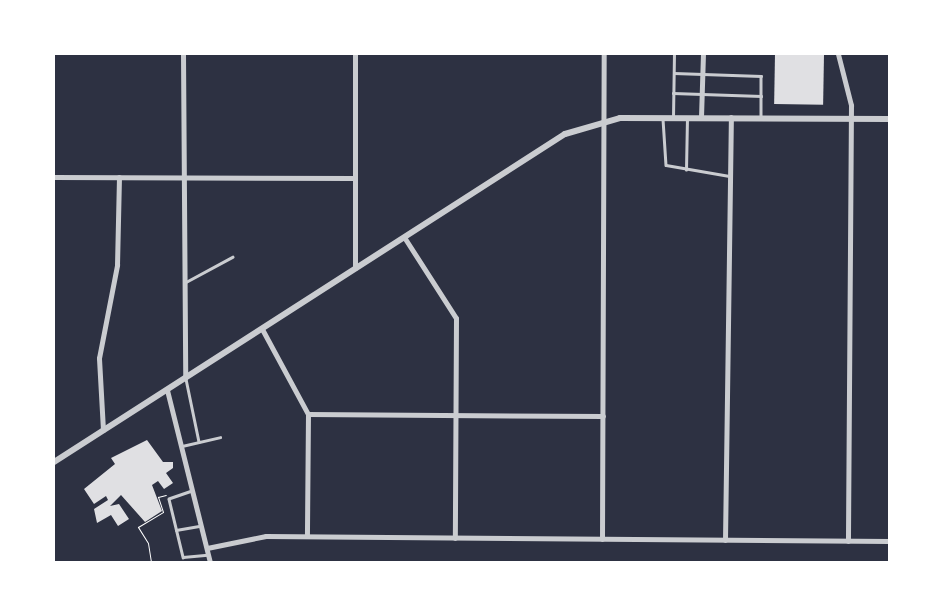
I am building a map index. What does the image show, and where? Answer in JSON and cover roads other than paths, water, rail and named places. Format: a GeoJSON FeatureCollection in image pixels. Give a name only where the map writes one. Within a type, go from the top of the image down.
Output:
{"type":"FeatureCollection","features":[{"type":"Feature","properties":{"kind":"street"},"geometry":{"type":"LineString","coordinates":[[183,54],[182,178],[186,378]]}},
{"type":"Feature","properties":{"kind":"street"},"geometry":{"type":"LineString","coordinates":[[355,54],[355,268]]}},
{"type":"Feature","properties":{"kind":"street"},"geometry":{"type":"LineString","coordinates":[[602,539],[604,54]]}},
{"type":"Feature","properties":{"kind":"street"},"geometry":{"type":"LineString","coordinates":[[701,117],[703,54]]}},
{"type":"Feature","properties":{"kind":"street"},"geometry":{"type":"LineString","coordinates":[[838,54],[851,119],[848,541]]}},
{"type":"Feature","properties":{"kind":"street"},"geometry":{"type":"LineString","coordinates":[[54,462],[560,138],[604,120],[663,117],[889,119]]}},
{"type":"Feature","properties":{"kind":"street"},"geometry":{"type":"LineString","coordinates":[[725,540],[731,117]]}},
{"type":"Feature","properties":{"kind":"street"},"geometry":{"type":"LineString","coordinates":[[54,177],[354,178]]}},
{"type":"Feature","properties":{"kind":"street"},"geometry":{"type":"LineString","coordinates":[[103,430],[98,374],[117,265],[119,177]]}},
{"type":"Feature","properties":{"kind":"street"},"geometry":{"type":"LineString","coordinates":[[404,237],[456,318],[455,538]]}},
{"type":"Feature","properties":{"kind":"street"},"geometry":{"type":"LineString","coordinates":[[262,329],[308,414],[307,536]]}},
{"type":"Feature","properties":{"kind":"street"},"geometry":{"type":"LineString","coordinates":[[167,390],[210,562]]}},
{"type":"Feature","properties":{"kind":"street"},"geometry":{"type":"LineString","coordinates":[[308,414],[603,416]]}},
{"type":"Feature","properties":{"kind":"street"},"geometry":{"type":"LineString","coordinates":[[206,548],[247,538],[307,536],[889,541]]}},
{"type":"Feature","properties":{"kind":"lane"},"geometry":{"type":"LineString","coordinates":[[673,117],[674,54]]}},
{"type":"Feature","properties":{"kind":"lane"},"geometry":{"type":"LineString","coordinates":[[674,73],[702,72],[761,76],[761,118]]}},
{"type":"Feature","properties":{"kind":"lane"},"geometry":{"type":"LineString","coordinates":[[673,93],[761,96]]}},
{"type":"Feature","properties":{"kind":"lane"},"geometry":{"type":"LineString","coordinates":[[663,117],[666,165],[686,170],[712,170],[730,176]]}},
{"type":"Feature","properties":{"kind":"lane"},"geometry":{"type":"LineString","coordinates":[[686,170],[687,117]]}},
{"type":"Feature","properties":{"kind":"lane"},"geometry":{"type":"LineString","coordinates":[[183,284],[232,257]]}},
{"type":"Feature","properties":{"kind":"lane"},"geometry":{"type":"LineString","coordinates":[[186,378],[199,442]]}},
{"type":"Feature","properties":{"kind":"lane"},"geometry":{"type":"LineString","coordinates":[[181,446],[220,437]]}},
{"type":"Feature","properties":{"kind":"lane"},"geometry":{"type":"LineString","coordinates":[[192,491],[169,497],[176,530],[183,557],[208,554]]}},
{"type":"Feature","properties":{"kind":"lane"},"geometry":{"type":"LineString","coordinates":[[176,530],[201,525]]}}]}
